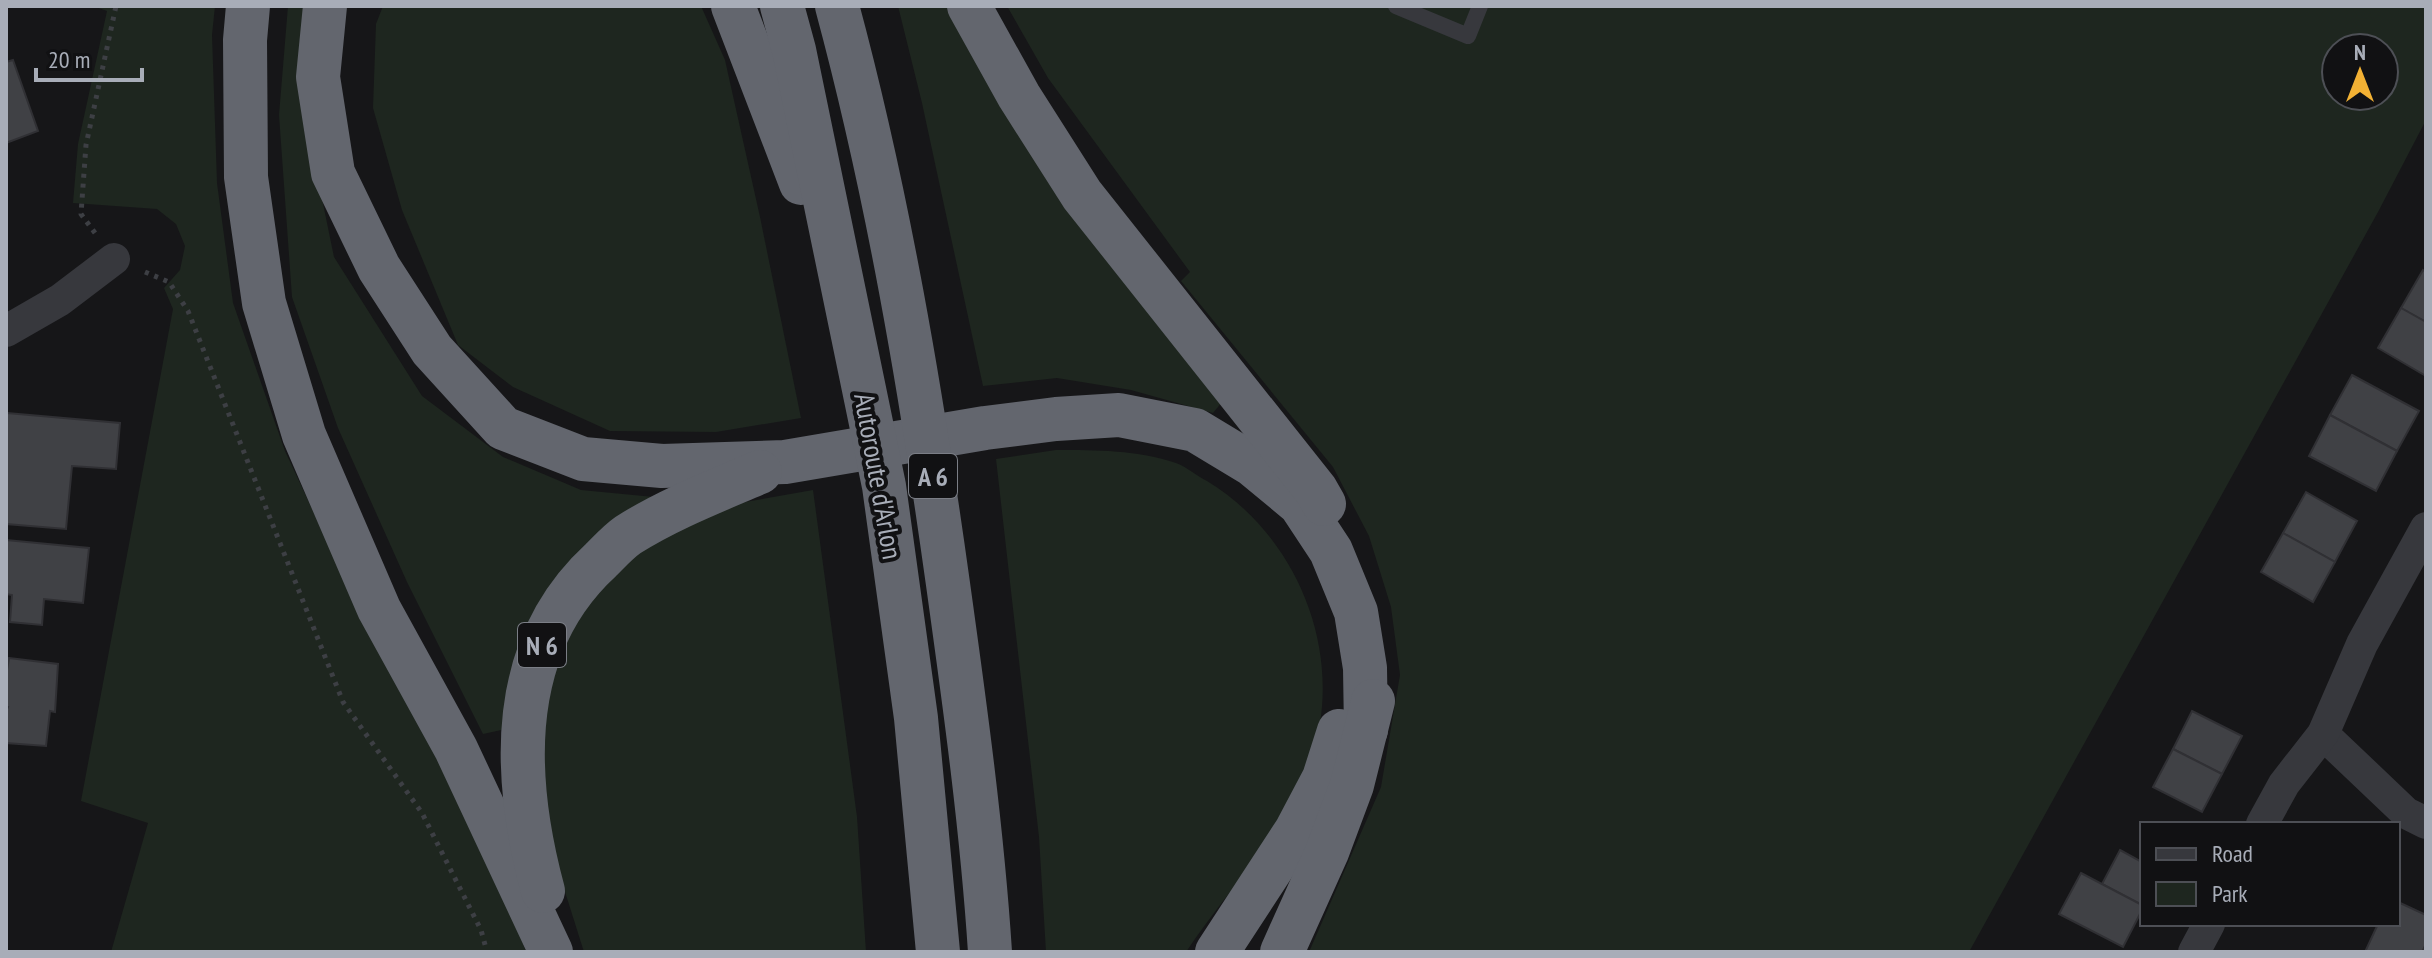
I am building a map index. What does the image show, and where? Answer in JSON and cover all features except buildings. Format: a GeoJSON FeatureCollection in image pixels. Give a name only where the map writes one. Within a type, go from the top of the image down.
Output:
{"type":"FeatureCollection","features":[{"type":"Feature","properties":{"kind":"highway"},"geometry":{"type":"LineString","coordinates":[[248,6],[245,40],[246,177],[264,303],[304,435],[379,609],[456,749],[551,952]]}},
{"type":"Feature","properties":{"kind":"highway","name":"A 6"},"geometry":{"type":"LineString","coordinates":[[325,6],[318,77],[333,173],[379,268],[432,350],[503,428],[583,459],[662,466],[785,462],[1056,419],[1119,415],[1195,430],[1253,465],[1300,504],[1331,551],[1356,612],[1365,668],[1366,730]]}},
{"type":"Feature","properties":{"kind":"highway","name":"A 6"},"geometry":{"type":"LineString","coordinates":[[733,6],[846,300]]}},
{"type":"Feature","properties":{"kind":"highway","name":"Autoroute d'Arlon"},"geometry":{"type":"LineString","coordinates":[[782,6],[794,50],[886,501],[916,718],[938,952]]}},
{"type":"Feature","properties":{"kind":"highway","name":"Autoroute d'Arlon"},"geometry":{"type":"LineString","coordinates":[[837,6],[859,87],[924,412],[965,707],[990,952]]}},
{"type":"Feature","properties":{"kind":"highway","name":"A 6"},"geometry":{"type":"LineString","coordinates":[[969,6],[1019,96],[1082,195],[1316,490],[1347,544],[1373,610],[1379,671],[1366,730],[1347,798],[1282,952]]}},
{"type":"Feature","properties":{"kind":"highway"},"geometry":{"type":"LineString","coordinates":[[1056,419],[1117,432],[1187,453],[1240,481],[1282,518],[1311,563],[1334,620],[1343,672],[1340,727],[1324,778],[1296,831],[1217,952]]}},
{"type":"Feature","properties":{"kind":"highway","name":"N 6"},"geometry":{"type":"LineString","coordinates":[[560,952],[531,847],[521,748],[527,688],[547,629],[580,578],[626,536],[693,501],[785,462]]}},
{"type":"Feature","properties":{"kind":"street"},"geometry":{"type":"LineString","coordinates":[[6,331],[60,300],[114,259]]}},
{"type":"Feature","properties":{"kind":"street"},"geometry":{"type":"LineString","coordinates":[[2263,822],[2284,784],[2323,734],[2362,644],[2426,528]]}},
{"type":"Feature","properties":{"kind":"street"},"geometry":{"type":"LineString","coordinates":[[2323,734],[2406,813],[2426,823]]}},
{"type":"Feature","properties":{"kind":"street"},"geometry":{"type":"LineString","coordinates":[[2194,952],[2208,926]]}},
{"type":"Feature","properties":{"kind":"lane"},"geometry":{"type":"LineString","coordinates":[[1396,6],[1468,36],[1480,6]]}},
{"type":"Feature","properties":{"kind":"path"},"geometry":{"type":"LineString","coordinates":[[116,6],[86,145],[81,214],[114,259],[169,282],[188,311],[343,702],[422,813],[481,930],[487,952]]}},
{"type":"Feature","properties":{"kind":"green space"},"geometry":{"type":"Polygon","coordinates":[[[93,6],[215,6],[212,35],[217,183],[233,303],[285,451],[366,624],[439,754],[511,911],[526,952],[111,952],[148,823],[81,801],[173,309],[164,288],[180,270],[185,246],[176,224],[157,209],[73,203],[78,144],[107,11],[93,6]]]}},
{"type":"Feature","properties":{"kind":"green space"},"geometry":{"type":"Polygon","coordinates":[[[288,6],[307,6],[304,111],[334,257],[422,396],[503,457],[581,490],[654,497],[506,729],[483,734],[407,582],[338,428],[292,297],[279,115],[288,6]]]}},
{"type":"Feature","properties":{"kind":"green space"},"geometry":{"type":"Polygon","coordinates":[[[383,6],[701,6],[725,60],[801,418],[716,432],[610,431],[513,387],[458,345],[402,210],[373,108],[376,24],[383,6]]]}},
{"type":"Feature","properties":{"kind":"green space"},"geometry":{"type":"Polygon","coordinates":[[[898,6],[950,6],[1222,402],[1213,413],[1131,390],[1057,378],[983,386],[898,6]]]}},
{"type":"Feature","properties":{"kind":"green space"},"geometry":{"type":"Polygon","coordinates":[[[1007,6],[2426,6],[2426,120],[1969,952],[1309,952],[1381,787],[1400,675],[1391,607],[1369,536],[1333,467],[1181,281],[1190,272],[1048,78],[1007,6]]]}},
{"type":"Feature","properties":{"kind":"green space"},"geometry":{"type":"Polygon","coordinates":[[[1056,450],[1132,453],[1176,463],[1240,505],[1268,535],[1291,568],[1308,605],[1319,644],[1323,685],[1320,725],[1309,765],[1270,838],[1186,952],[1046,952],[1039,837],[996,459],[1056,450]]]}},
{"type":"Feature","properties":{"kind":"green space"},"geometry":{"type":"Polygon","coordinates":[[[813,490],[857,817],[866,952],[584,952],[549,841],[536,747],[562,635],[637,547],[728,505],[813,490]]]}}]}
